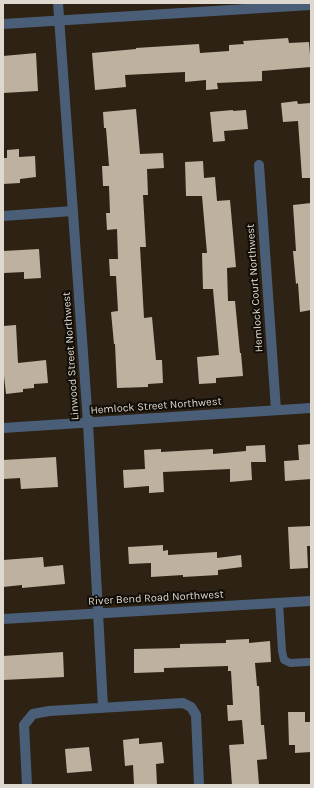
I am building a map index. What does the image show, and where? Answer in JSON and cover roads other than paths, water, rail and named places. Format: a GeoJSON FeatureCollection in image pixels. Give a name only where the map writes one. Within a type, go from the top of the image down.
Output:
{"type":"FeatureCollection","features":[{"type":"Feature","properties":{"kind":"street","name":"Linwood Street Northwest"},"geometry":{"type":"LineString","coordinates":[[58,3],[88,423],[103,707]]}},
{"type":"Feature","properties":{"kind":"street"},"geometry":{"type":"LineString","coordinates":[[3,24],[311,5]]}},
{"type":"Feature","properties":{"kind":"street","name":"Hemlock Court Northwest"},"geometry":{"type":"LineString","coordinates":[[259,165],[276,410]]}},
{"type":"Feature","properties":{"kind":"street"},"geometry":{"type":"LineString","coordinates":[[3,216],[73,212]]}},
{"type":"Feature","properties":{"kind":"street","name":"Hemlock Street Northwest"},"geometry":{"type":"LineString","coordinates":[[3,428],[311,408]]}},
{"type":"Feature","properties":{"kind":"street","name":"River Bend Road Northwest"},"geometry":{"type":"LineString","coordinates":[[3,619],[311,601]]}},
{"type":"Feature","properties":{"kind":"street"},"geometry":{"type":"LineString","coordinates":[[27,785],[24,725],[33,714],[49,710],[183,703],[191,707],[196,715],[199,785]]}},
{"type":"Feature","properties":{"kind":"lane"},"geometry":{"type":"LineString","coordinates":[[279,603],[282,651],[284,660],[290,663],[308,662]]}}]}
